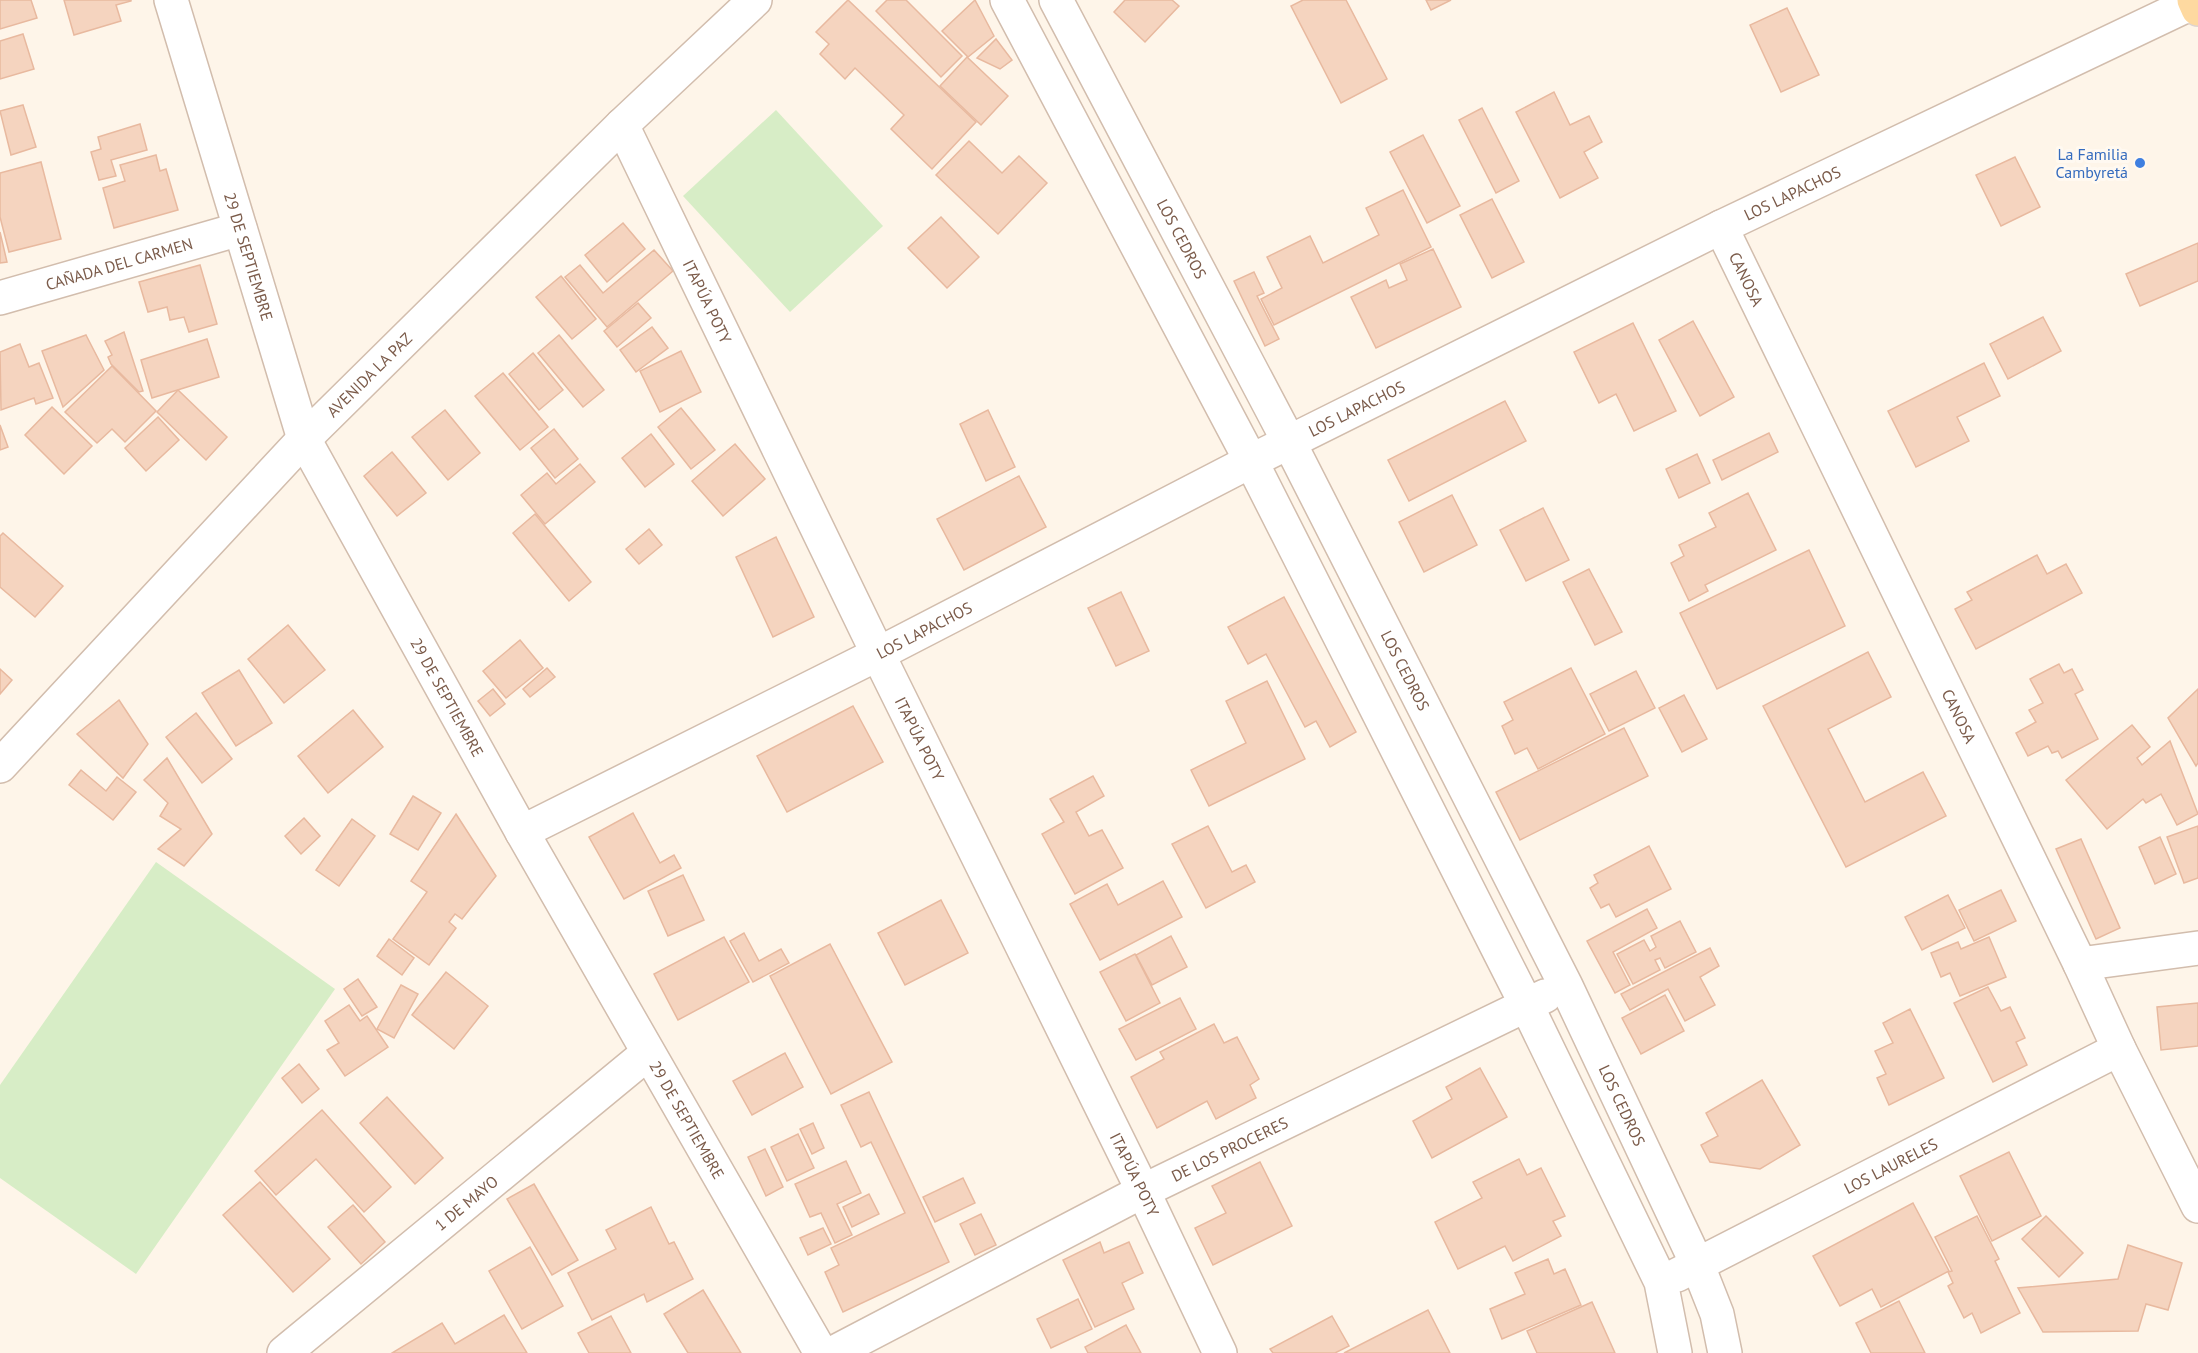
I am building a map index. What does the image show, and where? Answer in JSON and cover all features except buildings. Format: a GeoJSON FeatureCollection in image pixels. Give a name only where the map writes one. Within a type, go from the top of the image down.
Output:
{"type":"FeatureCollection","features":[{"type":"Feature","properties":{"kind":"street","name":"29 DE SEPTIEMBRE"},"geometry":{"type":"LineString","coordinates":[[171,0],[304,439],[522,832],[821,1353]]}},
{"type":"Feature","properties":{"kind":"street","name":"AVENIDA LA PAZ"},"geometry":{"type":"LineString","coordinates":[[0,766],[304,439],[622,124],[755,0]]}},
{"type":"Feature","properties":{"kind":"street"},"geometry":{"type":"LineString","coordinates":[[1007,0],[1251,461],[1526,1004],[1661,1282],[1675,1353]]}},
{"type":"Feature","properties":{"kind":"street","name":"LOS CEDROS"},"geometry":{"type":"LineString","coordinates":[[1056,0],[1288,442],[1566,986],[1698,1266],[1717,1314],[1725,1353]]}},
{"type":"Feature","properties":{"kind":"street","name":"LOS LAPACHOS"},"geometry":{"type":"LineString","coordinates":[[522,832],[878,654],[1288,442],[1721,226],[2196,3]]}},
{"type":"Feature","properties":{"kind":"street","name":"ITAPÚA POTY"},"geometry":{"type":"LineString","coordinates":[[622,124],[1220,1353]]}},
{"type":"Feature","properties":{"kind":"street","name":"CANOSA"},"geometry":{"type":"LineString","coordinates":[[1721,226],[2080,964],[2119,1049],[2198,1206]]}},
{"type":"Feature","properties":{"kind":"street","name":"CAÑADA DEL CARMEN"},"geometry":{"type":"LineString","coordinates":[[0,298],[240,229]]}},
{"type":"Feature","properties":{"kind":"street"},"geometry":{"type":"LineString","coordinates":[[2080,964],[2198,948]]}},
{"type":"Feature","properties":{"kind":"street","name":"DE LOS PROCERES"},"geometry":{"type":"LineString","coordinates":[[833,1353],[1143,1191],[1566,986]]}},
{"type":"Feature","properties":{"kind":"street","name":"LOS LAURELES"},"geometry":{"type":"LineString","coordinates":[[1661,1282],[1698,1266],[2119,1049]]}},
{"type":"Feature","properties":{"kind":"street","name":"1 DE MAYO"},"geometry":{"type":"LineString","coordinates":[[284,1353],[648,1053]]}},
{"type":"Feature","properties":{"kind":"green space"},"geometry":{"type":"Polygon","coordinates":[[[776,110],[883,226],[790,312],[683,196],[776,110]]]}},
{"type":"Feature","properties":{"kind":"green space"},"geometry":{"type":"Polygon","coordinates":[[[156,862],[335,989],[136,1274],[0,1178],[0,1085],[156,862]]]}},
{"type":"Feature","properties":{"kind":"place","name":"La Familia Cambyretá"},"geometry":{"type":"Point","coordinates":[2140,163]}}]}
